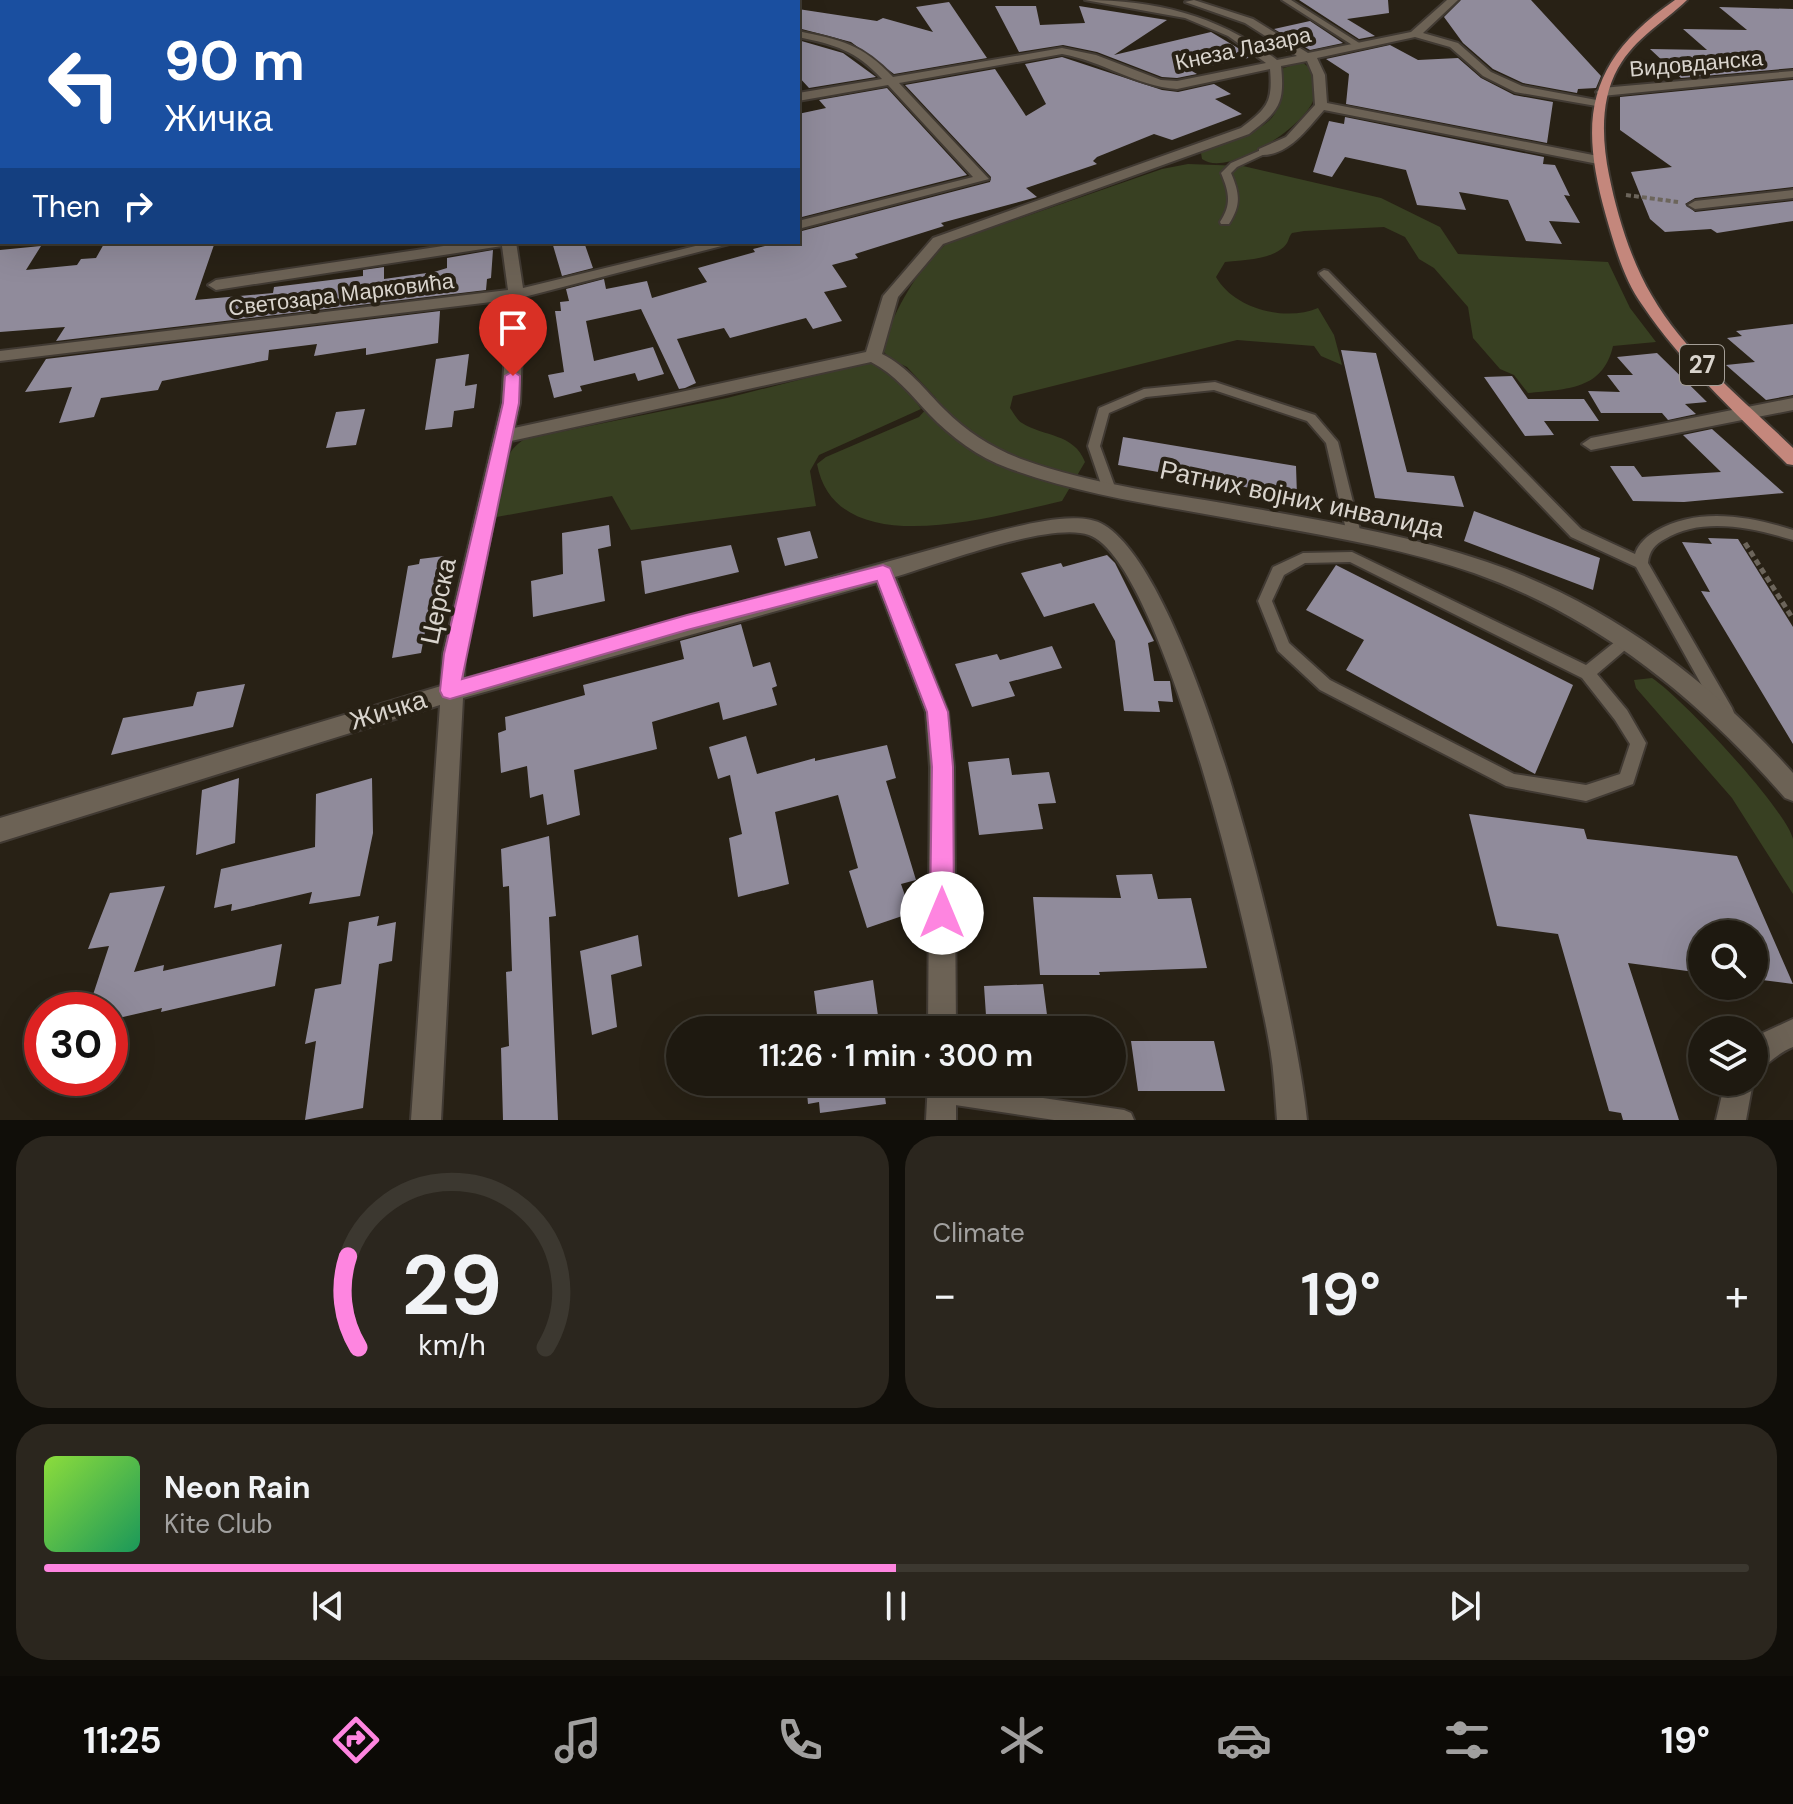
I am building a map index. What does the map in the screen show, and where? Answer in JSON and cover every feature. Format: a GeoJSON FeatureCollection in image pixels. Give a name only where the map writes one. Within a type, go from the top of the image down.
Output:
{"type":"FeatureCollection","features":[{"type":"Feature","properties":{"kind":"main road","name":"27"},"geometry":{"type":"LineString","coordinates":[[1682,0],[1645,24],[1629,40],[1600,98],[1598,160],[1630,268],[1646,300],[1675,337],[1793,459]]}},
{"type":"Feature","properties":{"kind":"street"},"geometry":{"type":"LineString","coordinates":[[503,437],[873,356],[891,296],[938,241],[1245,131],[1269,113],[1278,93],[1275,64],[1248,41],[1208,20],[1160,7],[1090,0]]}},
{"type":"Feature","properties":{"kind":"street"},"geometry":{"type":"LineString","coordinates":[[1182,0],[1249,21],[1308,57],[1319,75],[1321,106],[1291,140],[1264,152]]}},
{"type":"Feature","properties":{"kind":"street","name":"Кнеза Лазара"},"geometry":{"type":"LineString","coordinates":[[800,97],[1062,51],[1091,55],[1144,82],[1159,86],[1177,85],[1415,34],[1453,0]]}},
{"type":"Feature","properties":{"kind":"street","name":"Видовданска"},"geometry":{"type":"LineString","coordinates":[[1415,34],[1454,45],[1487,74],[1519,89],[1600,98],[1793,74]]}},
{"type":"Feature","properties":{"kind":"street"},"geometry":{"type":"LineString","coordinates":[[800,35],[857,49],[982,179],[800,224]]}},
{"type":"Feature","properties":{"kind":"street"},"geometry":{"type":"LineString","coordinates":[[1321,106],[1598,160]]}},
{"type":"Feature","properties":{"kind":"street"},"geometry":{"type":"LineString","coordinates":[[1695,205],[1793,194]]}},
{"type":"Feature","properties":{"kind":"street"},"geometry":{"type":"LineString","coordinates":[[216,285],[486,244]]}},
{"type":"Feature","properties":{"kind":"street","name":"Церска"},"geometry":{"type":"LineString","coordinates":[[426,1120],[454,654],[511,403],[516,294],[509,244]]}},
{"type":"Feature","properties":{"kind":"street","name":"Светозара Марковића"},"geometry":{"type":"LineString","coordinates":[[0,356],[516,294],[722,244]]}},
{"type":"Feature","properties":{"kind":"street","name":"Ратних војних инвалида"},"geometry":{"type":"LineString","coordinates":[[873,356],[895,366],[936,412],[968,439],[1014,464],[1108,487],[1354,534],[1484,569],[1556,601],[1626,641],[1698,691],[1731,720],[1793,790]]}},
{"type":"Feature","properties":{"kind":"street"},"geometry":{"type":"LineString","coordinates":[[1591,444],[1793,404]]}},
{"type":"Feature","properties":{"kind":"street","name":"Жичка"},"geometry":{"type":"LineString","coordinates":[[0,830],[450,691],[687,622],[883,573],[1036,530],[1080,526],[1098,529],[1115,543],[1162,618],[1193,700],[1230,827],[1285,1052],[1292,1120]]}},
{"type":"Feature","properties":{"kind":"street"},"geometry":{"type":"LineString","coordinates":[[883,573],[937,712],[942,767],[942,1016]]}},
{"type":"Feature","properties":{"kind":"street"},"geometry":{"type":"LineString","coordinates":[[1768,1043],[1793,1033]]}},
{"type":"Feature","properties":{"kind":"street"},"geometry":{"type":"LineString","coordinates":[[1731,1120],[1736,1096]]}},
{"type":"Feature","properties":{"kind":"lane"},"geometry":{"type":"LineString","coordinates":[[1286,0],[1360,46]]}},
{"type":"Feature","properties":{"kind":"lane"},"geometry":{"type":"LineString","coordinates":[[1225,222],[1236,207],[1237,195],[1226,173],[1234,165],[1264,152]]}},
{"type":"Feature","properties":{"kind":"lane"},"geometry":{"type":"LineString","coordinates":[[1324,273],[1576,533],[1641,563]]}},
{"type":"Feature","properties":{"kind":"lane"},"geometry":{"type":"LineString","coordinates":[[1108,487],[1094,446],[1103,411],[1144,393],[1215,386],[1311,418],[1332,442],[1354,534]]}},
{"type":"Feature","properties":{"kind":"lane"},"geometry":{"type":"LineString","coordinates":[[1731,720],[1641,563],[1642,551],[1650,539],[1663,530],[1697,522],[1748,523],[1793,535]]}},
{"type":"Feature","properties":{"kind":"lane"},"geometry":{"type":"LineString","coordinates":[[1352,557],[1587,673],[1621,715],[1638,743],[1627,779],[1586,793],[1512,781],[1325,685],[1283,647],[1265,601],[1278,571],[1303,558],[1352,557]]}},
{"type":"Feature","properties":{"kind":"lane"},"geometry":{"type":"LineString","coordinates":[[1587,673],[1626,641]]}},
{"type":"Feature","properties":{"kind":"lane"},"geometry":{"type":"LineString","coordinates":[[941,1098],[1124,1120]]}},
{"type":"Feature","properties":{"kind":"path"},"geometry":{"type":"LineString","coordinates":[[1626,195],[1652,198]]}},
{"type":"Feature","properties":{"kind":"path"},"geometry":{"type":"LineString","coordinates":[[1745,543],[1793,619]]}},
{"type":"Feature","properties":{"kind":"green space"},"geometry":{"type":"Polygon","coordinates":[[[1302,62],[1311,69],[1314,97],[1295,124],[1246,156],[1229,162],[1214,163],[1202,159],[1201,153],[1248,133],[1271,119],[1280,92],[1278,70],[1302,62]]]}},
{"type":"Feature","properties":{"kind":"green space"},"geometry":{"type":"Polygon","coordinates":[[[1188,164],[1243,166],[1381,198],[1440,227],[1458,254],[1608,262],[1630,308],[1656,342],[1613,346],[1601,371],[1592,379],[1569,388],[1528,393],[1514,375],[1500,369],[1473,338],[1468,307],[1434,268],[1419,259],[1405,237],[1384,227],[1292,233],[1282,249],[1258,258],[1225,262],[1216,277],[1235,297],[1262,310],[1291,314],[1318,308],[1334,335],[1342,365],[1321,356],[1314,346],[1237,340],[1013,396],[1010,408],[1020,422],[1066,441],[1074,446],[1085,462],[1062,501],[960,523],[921,526],[885,524],[854,514],[830,495],[817,464],[826,457],[919,417],[936,398],[907,367],[892,360],[881,349],[907,292],[946,244],[1162,169],[1188,164]]]}},
{"type":"Feature","properties":{"kind":"green space"},"geometry":{"type":"Polygon","coordinates":[[[873,361],[899,377],[921,409],[819,455],[810,471],[816,506],[631,530],[612,496],[491,518],[510,454],[525,439],[727,398],[873,361]]]}},
{"type":"Feature","properties":{"kind":"green space"},"geometry":{"type":"Polygon","coordinates":[[[1652,678],[1685,707],[1753,779],[1786,824],[1793,839],[1793,894],[1732,798],[1636,688],[1634,680],[1652,678]]]}},
{"type":"Feature","properties":{"kind":"building"},"geometry":{"type":"Polygon","coordinates":[[[1299,0],[1388,0],[1389,13],[1347,19],[1375,36],[1359,39],[1299,0]]]}},
{"type":"Feature","properties":{"kind":"building"},"geometry":{"type":"Polygon","coordinates":[[[1461,0],[1531,0],[1601,76],[1596,88],[1578,89],[1577,93],[1555,89],[1523,83],[1493,69],[1463,43],[1444,17],[1461,0]]]}},
{"type":"Feature","properties":{"kind":"building"},"geometry":{"type":"Polygon","coordinates":[[[949,2],[987,58],[894,74],[851,42],[800,29],[800,9],[877,21],[883,18],[933,32],[916,7],[949,2]]]}},
{"type":"Feature","properties":{"kind":"building"},"geometry":{"type":"Polygon","coordinates":[[[995,6],[1036,6],[1040,25],[1085,23],[1079,6],[1167,20],[1114,55],[1211,32],[1253,57],[1190,70],[1197,74],[1177,78],[1162,77],[1097,52],[1063,45],[1019,52],[995,6]]]}},
{"type":"Feature","properties":{"kind":"building"},"geometry":{"type":"Polygon","coordinates":[[[1719,7],[1793,9],[1793,68],[1681,78],[1650,49],[1707,50],[1683,29],[1747,30],[1719,7]]]}},
{"type":"Feature","properties":{"kind":"building"},"geometry":{"type":"Polygon","coordinates":[[[1310,21],[1343,43],[1310,50],[1274,29],[1310,21]]]}},
{"type":"Feature","properties":{"kind":"building"},"geometry":{"type":"Polygon","coordinates":[[[800,41],[843,53],[876,77],[809,88],[800,78],[800,41]]]}},
{"type":"Feature","properties":{"kind":"building"},"geometry":{"type":"Polygon","coordinates":[[[1390,45],[1418,60],[1458,58],[1481,78],[1514,95],[1553,102],[1547,143],[1346,104],[1349,74],[1326,59],[1390,45]]]}},
{"type":"Feature","properties":{"kind":"building"},"geometry":{"type":"Polygon","coordinates":[[[1062,57],[1162,90],[1178,92],[1214,84],[1231,94],[1215,99],[1242,114],[1172,140],[1154,134],[1097,157],[1093,161],[1097,164],[1026,188],[1037,197],[941,223],[944,226],[855,254],[858,258],[832,265],[847,287],[824,292],[842,321],[813,329],[806,318],[730,338],[724,328],[677,339],[696,383],[685,388],[679,389],[641,309],[586,321],[594,361],[653,347],[664,374],[638,381],[635,373],[580,386],[582,391],[554,398],[548,375],[564,372],[555,311],[561,311],[560,302],[569,301],[566,289],[604,279],[606,289],[647,281],[652,298],[707,282],[698,268],[755,252],[753,249],[765,246],[764,244],[800,244],[800,231],[990,182],[991,177],[905,85],[995,69],[1026,116],[1046,104],[1025,64],[1062,57]]]}},
{"type":"Feature","properties":{"kind":"building"},"geometry":{"type":"Polygon","coordinates":[[[1793,80],[1793,187],[1695,198],[1685,204],[1695,212],[1793,201],[1793,221],[1717,233],[1711,229],[1665,232],[1650,219],[1631,172],[1672,167],[1620,130],[1620,97],[1793,80]]]}},
{"type":"Feature","properties":{"kind":"building"},"geometry":{"type":"Polygon","coordinates":[[[887,88],[967,175],[800,217],[800,114],[826,108],[819,100],[887,88]]]}},
{"type":"Feature","properties":{"kind":"building"},"geometry":{"type":"Polygon","coordinates":[[[1345,117],[1544,157],[1543,164],[1555,165],[1570,196],[1564,195],[1580,223],[1549,221],[1562,244],[1526,241],[1508,200],[1459,192],[1466,210],[1417,205],[1406,170],[1345,157],[1332,177],[1313,172],[1329,121],[1344,124],[1345,117]]]}},
{"type":"Feature","properties":{"kind":"building"},"geometry":{"type":"Polygon","coordinates":[[[104,244],[214,244],[195,300],[273,293],[274,287],[363,276],[363,270],[384,267],[384,279],[434,272],[447,268],[447,258],[493,250],[491,278],[487,279],[486,290],[56,341],[65,327],[0,332],[0,250],[41,246],[26,270],[77,265],[81,259],[96,258],[104,244]]]}},
{"type":"Feature","properties":{"kind":"building"},"geometry":{"type":"Polygon","coordinates":[[[553,244],[585,244],[593,268],[562,276],[553,244]]]}},
{"type":"Feature","properties":{"kind":"building"},"geometry":{"type":"Polygon","coordinates":[[[440,311],[438,343],[366,355],[366,348],[314,356],[317,344],[269,350],[268,360],[162,381],[158,390],[101,398],[94,417],[59,423],[72,387],[25,392],[46,359],[440,311]]]}},
{"type":"Feature","properties":{"kind":"building"},"geometry":{"type":"Polygon","coordinates":[[[1793,324],[1793,395],[1766,400],[1726,365],[1755,362],[1727,338],[1742,336],[1736,331],[1793,324]]]}},
{"type":"Feature","properties":{"kind":"building"},"geometry":{"type":"Polygon","coordinates":[[[1341,350],[1376,353],[1407,472],[1454,476],[1464,507],[1375,498],[1341,350]]]}},
{"type":"Feature","properties":{"kind":"building"},"geometry":{"type":"Polygon","coordinates":[[[1657,353],[1707,402],[1685,404],[1696,414],[1668,420],[1662,413],[1601,413],[1588,391],[1620,392],[1607,375],[1633,375],[1617,357],[1657,353]]]}},
{"type":"Feature","properties":{"kind":"building"},"geometry":{"type":"Polygon","coordinates":[[[469,354],[465,386],[477,384],[474,408],[454,411],[452,427],[425,430],[436,359],[469,354]]]}},
{"type":"Feature","properties":{"kind":"building"},"geometry":{"type":"Polygon","coordinates":[[[1512,376],[1528,399],[1584,399],[1599,421],[1544,421],[1554,435],[1525,436],[1484,377],[1512,376]]]}},
{"type":"Feature","properties":{"kind":"building"},"geometry":{"type":"Polygon","coordinates":[[[365,409],[356,445],[326,448],[336,412],[365,409]]]}},
{"type":"Feature","properties":{"kind":"building"},"geometry":{"type":"Polygon","coordinates":[[[1712,429],[1784,493],[1684,502],[1633,501],[1610,466],[1634,466],[1642,477],[1721,472],[1683,435],[1712,429]]]}},
{"type":"Feature","properties":{"kind":"building"},"geometry":{"type":"Polygon","coordinates":[[[1123,437],[1296,466],[1297,496],[1118,465],[1123,437]]]}},
{"type":"Feature","properties":{"kind":"building"},"geometry":{"type":"Polygon","coordinates":[[[1474,511],[1600,558],[1593,590],[1464,541],[1474,511]]]}},
{"type":"Feature","properties":{"kind":"building"},"geometry":{"type":"Polygon","coordinates":[[[609,525],[611,546],[598,549],[605,601],[533,617],[531,581],[563,574],[562,533],[609,525]]]}},
{"type":"Feature","properties":{"kind":"building"},"geometry":{"type":"Polygon","coordinates":[[[810,531],[818,558],[785,566],[777,538],[810,531]]]}},
{"type":"Feature","properties":{"kind":"building"},"geometry":{"type":"Polygon","coordinates":[[[1708,538],[1738,539],[1793,627],[1793,744],[1701,591],[1710,592],[1682,542],[1712,544],[1708,538]]]}},
{"type":"Feature","properties":{"kind":"building"},"geometry":{"type":"Polygon","coordinates":[[[731,545],[739,572],[645,594],[641,561],[731,545]]]}},
{"type":"Feature","properties":{"kind":"building"},"geometry":{"type":"Polygon","coordinates":[[[1107,555],[1115,563],[1154,641],[1148,643],[1154,681],[1170,681],[1173,702],[1158,701],[1160,712],[1124,711],[1115,641],[1094,603],[1044,617],[1021,573],[1061,563],[1063,567],[1107,555]]]}},
{"type":"Feature","properties":{"kind":"building"},"geometry":{"type":"Polygon","coordinates":[[[444,556],[433,631],[425,632],[421,653],[392,658],[408,566],[419,564],[420,559],[444,556]]]}},
{"type":"Feature","properties":{"kind":"building"},"geometry":{"type":"Polygon","coordinates":[[[1336,565],[1573,685],[1535,774],[1346,670],[1364,640],[1306,610],[1336,565]]]}},
{"type":"Feature","properties":{"kind":"building"},"geometry":{"type":"Polygon","coordinates":[[[741,624],[753,667],[770,662],[777,686],[772,688],[777,705],[723,720],[719,702],[652,722],[657,749],[574,770],[580,815],[547,825],[543,794],[530,798],[527,766],[501,773],[498,733],[506,730],[505,717],[585,695],[583,685],[684,659],[680,641],[741,624]]]}},
{"type":"Feature","properties":{"kind":"building"},"geometry":{"type":"Polygon","coordinates":[[[1052,646],[1062,668],[1009,682],[1015,696],[972,707],[955,664],[997,654],[1000,660],[1052,646]]]}},
{"type":"Feature","properties":{"kind":"building"},"geometry":{"type":"Polygon","coordinates":[[[245,684],[233,727],[111,755],[123,718],[193,706],[197,692],[245,684]]]}},
{"type":"Feature","properties":{"kind":"building"},"geometry":{"type":"Polygon","coordinates":[[[746,736],[757,774],[815,758],[815,761],[887,745],[896,778],[886,781],[916,880],[901,884],[911,913],[867,928],[849,871],[858,868],[838,795],[775,812],[789,884],[738,897],[729,838],[742,834],[730,775],[718,779],[709,747],[746,736]]]}},
{"type":"Feature","properties":{"kind":"building"},"geometry":{"type":"Polygon","coordinates":[[[1009,758],[1012,775],[1049,772],[1056,803],[1038,804],[1043,829],[979,835],[968,762],[1009,758]]]}},
{"type":"Feature","properties":{"kind":"building"},"geometry":{"type":"Polygon","coordinates":[[[239,778],[235,843],[196,855],[202,790],[239,778]]]}},
{"type":"Feature","properties":{"kind":"building"},"geometry":{"type":"Polygon","coordinates":[[[372,778],[373,833],[360,896],[309,904],[312,892],[231,911],[232,904],[214,908],[221,869],[315,847],[316,794],[372,778]]]}},
{"type":"Feature","properties":{"kind":"building"},"geometry":{"type":"Polygon","coordinates":[[[1469,814],[1584,829],[1587,839],[1737,856],[1765,920],[1688,920],[1688,971],[1628,963],[1679,1120],[1623,1120],[1621,1113],[1609,1111],[1558,934],[1497,926],[1469,814]]]}},
{"type":"Feature","properties":{"kind":"building"},"geometry":{"type":"Polygon","coordinates":[[[549,836],[556,916],[549,917],[558,1120],[503,1120],[501,1048],[509,1046],[506,972],[512,971],[509,886],[503,887],[501,849],[549,836]]]}},
{"type":"Feature","properties":{"kind":"building"},"geometry":{"type":"Polygon","coordinates":[[[1152,874],[1158,899],[1191,898],[1207,968],[1099,972],[1100,975],[1040,975],[1033,897],[1121,898],[1116,875],[1152,874]]]}},
{"type":"Feature","properties":{"kind":"building"},"geometry":{"type":"Polygon","coordinates":[[[165,886],[134,972],[164,965],[163,971],[282,944],[275,986],[161,1012],[162,1008],[128,1016],[128,992],[94,992],[109,946],[88,949],[110,893],[165,886]]]}},
{"type":"Feature","properties":{"kind":"building"},"geometry":{"type":"Polygon","coordinates":[[[379,916],[377,926],[396,922],[392,961],[379,964],[363,1108],[305,1120],[316,1041],[305,1044],[315,989],[341,984],[349,922],[379,916]]]}},
{"type":"Feature","properties":{"kind":"building"},"geometry":{"type":"Polygon","coordinates":[[[1768,927],[1793,984],[1768,981],[1768,927]]]}},
{"type":"Feature","properties":{"kind":"building"},"geometry":{"type":"Polygon","coordinates":[[[638,935],[642,966],[611,975],[617,1027],[592,1035],[580,951],[638,935]]]}},
{"type":"Feature","properties":{"kind":"building"},"geometry":{"type":"Polygon","coordinates":[[[873,980],[878,1016],[817,1016],[814,991],[873,980]]]}},
{"type":"Feature","properties":{"kind":"building"},"geometry":{"type":"Polygon","coordinates":[[[1043,984],[1047,1016],[986,1016],[984,986],[1043,984]]]}},
{"type":"Feature","properties":{"kind":"building"},"geometry":{"type":"Polygon","coordinates":[[[1131,1041],[1214,1041],[1225,1091],[1138,1091],[1131,1041]]]}},
{"type":"Feature","properties":{"kind":"building"},"geometry":{"type":"Polygon","coordinates":[[[807,1096],[885,1096],[886,1104],[820,1113],[819,1102],[808,1104],[807,1096]]]}},
{"type":"Feature","properties":{"kind":"route"},"geometry":{"type":"LineString","coordinates":[[513,376],[511,403],[454,654],[450,691],[687,622],[883,573],[937,712],[942,767],[942,913]]}}]}
